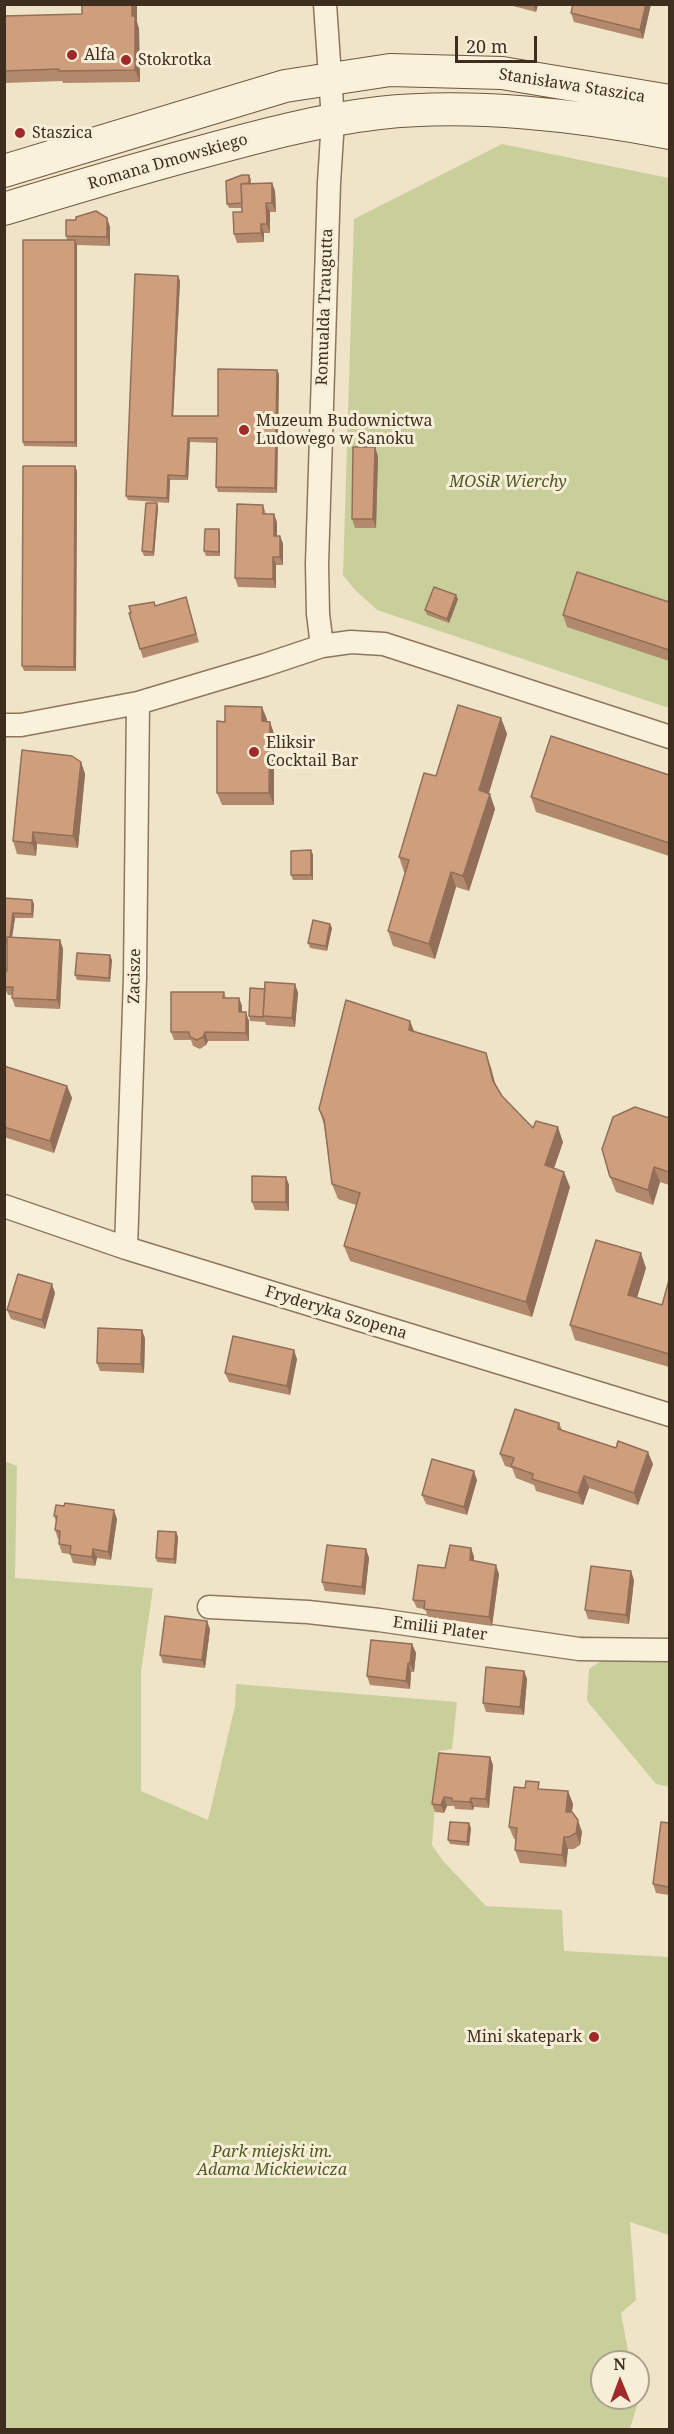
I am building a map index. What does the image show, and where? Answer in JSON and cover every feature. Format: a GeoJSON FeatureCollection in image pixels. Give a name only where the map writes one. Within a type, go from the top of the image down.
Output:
{"type":"FeatureCollection","features":[{"type":"Feature","properties":{"kind":"main road","name":"Stanisława Staszica"},"geometry":{"type":"LineString","coordinates":[[331,78],[390,70],[502,73],[669,101]]}},
{"type":"Feature","properties":{"kind":"main road"},"geometry":{"type":"LineString","coordinates":[[4,171],[285,86],[331,78]]}},
{"type":"Feature","properties":{"kind":"main road","name":"Stanisława Staszica"},"geometry":{"type":"LineString","coordinates":[[333,120],[381,113],[483,110],[583,120],[669,133]]}},
{"type":"Feature","properties":{"kind":"main road","name":"Romana Dmowskiego"},"geometry":{"type":"LineString","coordinates":[[4,209],[220,146],[333,120]]}},
{"type":"Feature","properties":{"kind":"street","name":"Romualda Traugutta"},"geometry":{"type":"LineString","coordinates":[[322,645],[318,614],[317,564],[333,120],[325,4]]}},
{"type":"Feature","properties":{"kind":"street"},"geometry":{"type":"LineString","coordinates":[[4,725],[138,703],[254,669],[322,645],[351,642],[384,644],[669,737]]}},
{"type":"Feature","properties":{"kind":"street","name":"Zacisze"},"geometry":{"type":"LineString","coordinates":[[126,1248],[135,977],[138,703]]}},
{"type":"Feature","properties":{"kind":"street","name":"Fryderyka Szopena"},"geometry":{"type":"LineString","coordinates":[[4,1206],[126,1248],[669,1415]]}},
{"type":"Feature","properties":{"kind":"street","name":"Emilii Plater"},"geometry":{"type":"LineString","coordinates":[[209,1607],[308,1612],[579,1649],[669,1650]]}},
{"type":"Feature","properties":{"kind":"green space","name":"MOSiR Wierchy"},"geometry":{"type":"Polygon","coordinates":[[[502,144],[669,178],[669,708],[377,610],[354,589],[343,575],[354,219],[502,144]]]}},
{"type":"Feature","properties":{"kind":"green space","name":"Park miejski im. Adama Mickiewicza"},"geometry":{"type":"Polygon","coordinates":[[[4,1461],[17,1466],[15,1578],[153,1588],[141,1672],[141,1791],[208,1820],[235,1706],[236,1684],[457,1702],[452,1749],[439,1751],[432,1845],[443,1861],[486,1906],[562,1910],[564,1951],[669,1957],[669,2235],[630,2222],[636,2300],[621,2313],[628,2350],[590,2350],[590,2410],[636,2410],[630,2429],[5,2429],[4,1461]]]}},
{"type":"Feature","properties":{"kind":"green space"},"geometry":{"type":"Polygon","coordinates":[[[604,1659],[669,1660],[669,1787],[656,1784],[587,1701],[589,1669],[604,1659]]]}},
{"type":"Feature","properties":{"kind":"building","name":"Alfa"},"geometry":{"type":"Polygon","coordinates":[[[82,4],[132,4],[132,16],[135,16],[135,70],[4,71],[4,16],[82,14],[82,4]]]}},
{"type":"Feature","properties":{"kind":"building"},"geometry":{"type":"Polygon","coordinates":[[[573,4],[646,4],[640,30],[571,13],[573,4]]]}},
{"type":"Feature","properties":{"kind":"building"},"geometry":{"type":"Polygon","coordinates":[[[249,175],[249,183],[241,184],[242,203],[227,204],[226,181],[249,175]]]}},
{"type":"Feature","properties":{"kind":"building"},"geometry":{"type":"Polygon","coordinates":[[[272,183],[272,203],[266,203],[267,224],[261,224],[261,233],[234,234],[233,212],[242,212],[241,184],[272,183]]]}},
{"type":"Feature","properties":{"kind":"building"},"geometry":{"type":"Polygon","coordinates":[[[96,211],[107,218],[107,237],[66,236],[66,220],[76,220],[76,217],[96,211]]]}},
{"type":"Feature","properties":{"kind":"building"},"geometry":{"type":"Polygon","coordinates":[[[23,240],[75,240],[75,442],[23,442],[23,240]]]}},
{"type":"Feature","properties":{"kind":"building"},"geometry":{"type":"Polygon","coordinates":[[[135,274],[178,276],[172,416],[218,416],[218,369],[277,370],[275,488],[216,487],[217,438],[188,438],[186,476],[168,475],[167,498],[126,496],[135,274]]]}},
{"type":"Feature","properties":{"kind":"building"},"geometry":{"type":"Polygon","coordinates":[[[353,447],[375,447],[373,519],[352,519],[353,447]]]}},
{"type":"Feature","properties":{"kind":"building"},"geometry":{"type":"Polygon","coordinates":[[[23,466],[75,466],[74,667],[22,666],[23,466]]]}},
{"type":"Feature","properties":{"kind":"building"},"geometry":{"type":"Polygon","coordinates":[[[146,503],[157,503],[153,552],[142,551],[146,503]]]}},
{"type":"Feature","properties":{"kind":"building"},"geometry":{"type":"Polygon","coordinates":[[[237,504],[263,505],[263,514],[274,514],[274,536],[280,536],[280,557],[273,557],[273,579],[235,578],[237,504]]]}},
{"type":"Feature","properties":{"kind":"building"},"geometry":{"type":"Polygon","coordinates":[[[205,529],[219,529],[219,552],[204,551],[205,529]]]}},
{"type":"Feature","properties":{"kind":"building"},"geometry":{"type":"Polygon","coordinates":[[[577,572],[669,602],[669,650],[563,615],[577,572]]]}},
{"type":"Feature","properties":{"kind":"building"},"geometry":{"type":"Polygon","coordinates":[[[434,587],[456,595],[447,619],[425,610],[434,587]]]}},
{"type":"Feature","properties":{"kind":"building"},"geometry":{"type":"Polygon","coordinates":[[[186,597],[196,634],[140,649],[129,606],[154,602],[155,606],[186,597]]]}},
{"type":"Feature","properties":{"kind":"building"},"geometry":{"type":"Polygon","coordinates":[[[458,705],[501,718],[479,790],[490,794],[463,876],[451,872],[429,944],[388,931],[409,860],[399,857],[424,773],[436,776],[458,705]]]}},
{"type":"Feature","properties":{"kind":"building"},"geometry":{"type":"Polygon","coordinates":[[[225,706],[262,707],[262,721],[270,722],[269,793],[217,793],[217,721],[225,722],[225,706]]]}},
{"type":"Feature","properties":{"kind":"building"},"geometry":{"type":"Polygon","coordinates":[[[551,736],[669,775],[669,843],[531,797],[551,736]]]}},
{"type":"Feature","properties":{"kind":"building"},"geometry":{"type":"Polygon","coordinates":[[[22,750],[72,756],[81,762],[73,836],[33,832],[32,843],[13,841],[22,750]]]}},
{"type":"Feature","properties":{"kind":"building"},"geometry":{"type":"Polygon","coordinates":[[[311,850],[311,875],[291,875],[291,851],[311,850]]]}},
{"type":"Feature","properties":{"kind":"building"},"geometry":{"type":"Polygon","coordinates":[[[4,898],[32,900],[32,914],[13,913],[10,937],[7,937],[7,940],[4,940],[4,898]]]}},
{"type":"Feature","properties":{"kind":"building"},"geometry":{"type":"Polygon","coordinates":[[[313,920],[330,924],[326,946],[308,943],[313,920]]]}},
{"type":"Feature","properties":{"kind":"building"},"geometry":{"type":"Polygon","coordinates":[[[7,937],[60,940],[57,1000],[12,998],[13,987],[4,987],[5,971],[7,971],[7,937]]]}},
{"type":"Feature","properties":{"kind":"building"},"geometry":{"type":"Polygon","coordinates":[[[77,953],[110,955],[109,978],[75,975],[77,953]]]}},
{"type":"Feature","properties":{"kind":"building"},"geometry":{"type":"Polygon","coordinates":[[[265,982],[295,984],[292,1018],[263,1016],[265,982]]]}},
{"type":"Feature","properties":{"kind":"building"},"geometry":{"type":"Polygon","coordinates":[[[250,988],[265,989],[263,1017],[249,1016],[250,988]]]}},
{"type":"Feature","properties":{"kind":"building"},"geometry":{"type":"Polygon","coordinates":[[[171,992],[224,992],[223,998],[239,998],[239,1012],[246,1012],[246,1033],[205,1032],[203,1037],[197,1040],[190,1037],[189,1032],[171,1032],[171,992]]]}},
{"type":"Feature","properties":{"kind":"building"},"geometry":{"type":"Polygon","coordinates":[[[346,1000],[410,1021],[409,1030],[486,1053],[493,1081],[502,1096],[533,1128],[536,1121],[558,1127],[545,1165],[564,1172],[526,1302],[344,1246],[360,1193],[332,1184],[324,1119],[319,1109],[346,1000]]]}},
{"type":"Feature","properties":{"kind":"building"},"geometry":{"type":"Polygon","coordinates":[[[4,1066],[67,1086],[50,1141],[4,1127],[4,1066]]]}},
{"type":"Feature","properties":{"kind":"building"},"geometry":{"type":"Polygon","coordinates":[[[635,1107],[669,1118],[669,1172],[654,1167],[648,1190],[610,1177],[602,1149],[613,1117],[635,1107]]]}},
{"type":"Feature","properties":{"kind":"building"},"geometry":{"type":"Polygon","coordinates":[[[252,1176],[286,1177],[286,1202],[252,1202],[252,1176]]]}},
{"type":"Feature","properties":{"kind":"building"},"geometry":{"type":"Polygon","coordinates":[[[596,1240],[641,1253],[628,1295],[662,1305],[669,1280],[669,1354],[570,1325],[596,1240]]]}},
{"type":"Feature","properties":{"kind":"building"},"geometry":{"type":"Polygon","coordinates":[[[18,1274],[52,1284],[42,1320],[7,1310],[18,1274]]]}},
{"type":"Feature","properties":{"kind":"building"},"geometry":{"type":"Polygon","coordinates":[[[98,1328],[142,1330],[141,1364],[97,1363],[98,1328]]]}},
{"type":"Feature","properties":{"kind":"building"},"geometry":{"type":"Polygon","coordinates":[[[233,1336],[294,1350],[287,1386],[225,1373],[233,1336]]]}},
{"type":"Feature","properties":{"kind":"building"},"geometry":{"type":"Polygon","coordinates":[[[515,1409],[559,1423],[558,1429],[616,1448],[618,1441],[648,1452],[634,1493],[584,1476],[578,1493],[532,1479],[533,1474],[511,1466],[514,1458],[500,1454],[515,1409]]]}},
{"type":"Feature","properties":{"kind":"building"},"geometry":{"type":"Polygon","coordinates":[[[432,1459],[474,1471],[464,1507],[422,1495],[432,1459]]]}},
{"type":"Feature","properties":{"kind":"building"},"geometry":{"type":"Polygon","coordinates":[[[65,1503],[114,1510],[108,1552],[93,1549],[92,1557],[70,1554],[71,1546],[59,1544],[60,1531],[55,1530],[57,1516],[54,1516],[56,1505],[64,1506],[65,1503]]]}},
{"type":"Feature","properties":{"kind":"building"},"geometry":{"type":"Polygon","coordinates":[[[158,1531],[176,1532],[174,1559],[156,1558],[158,1531]]]}},
{"type":"Feature","properties":{"kind":"building"},"geometry":{"type":"Polygon","coordinates":[[[327,1545],[366,1549],[362,1587],[322,1582],[327,1545]]]}},
{"type":"Feature","properties":{"kind":"building"},"geometry":{"type":"Polygon","coordinates":[[[450,1545],[471,1548],[470,1560],[496,1565],[489,1617],[424,1609],[425,1601],[413,1600],[418,1565],[445,1568],[450,1545]]]}},
{"type":"Feature","properties":{"kind":"building"},"geometry":{"type":"Polygon","coordinates":[[[591,1566],[631,1571],[626,1615],[585,1610],[591,1566]]]}},
{"type":"Feature","properties":{"kind":"building"},"geometry":{"type":"Polygon","coordinates":[[[165,1616],[207,1621],[202,1660],[160,1655],[165,1616]]]}},
{"type":"Feature","properties":{"kind":"building"},"geometry":{"type":"Polygon","coordinates":[[[371,1640],[412,1644],[406,1681],[367,1676],[371,1640]]]}},
{"type":"Feature","properties":{"kind":"building"},"geometry":{"type":"Polygon","coordinates":[[[486,1667],[524,1671],[520,1707],[483,1703],[486,1667]]]}},
{"type":"Feature","properties":{"kind":"building"},"geometry":{"type":"Polygon","coordinates":[[[439,1753],[490,1757],[486,1799],[471,1798],[470,1802],[452,1801],[452,1798],[444,1797],[441,1805],[432,1804],[439,1753]]]}},
{"type":"Feature","properties":{"kind":"building"},"geometry":{"type":"Polygon","coordinates":[[[526,1781],[539,1782],[538,1789],[568,1791],[566,1812],[572,1812],[578,1820],[576,1833],[564,1837],[562,1855],[515,1850],[517,1828],[509,1827],[514,1787],[525,1788],[526,1781]]]}},
{"type":"Feature","properties":{"kind":"building"},"geometry":{"type":"Polygon","coordinates":[[[450,1822],[469,1823],[467,1842],[448,1840],[450,1822]]]}},
{"type":"Feature","properties":{"kind":"building"},"geometry":{"type":"Polygon","coordinates":[[[661,1822],[669,1823],[669,1887],[653,1884],[661,1822]]]}},
{"type":"Feature","properties":{"kind":"place","name":"Alfa"},"geometry":{"type":"Point","coordinates":[72,55]}},
{"type":"Feature","properties":{"kind":"place","name":"Stokrotka"},"geometry":{"type":"Point","coordinates":[126,60]}},
{"type":"Feature","properties":{"kind":"place","name":"Staszica"},"geometry":{"type":"Point","coordinates":[20,133]}},
{"type":"Feature","properties":{"kind":"place","name":"Muzeum Budownictwa Ludowego w Sanoku"},"geometry":{"type":"Point","coordinates":[244,430]}},
{"type":"Feature","properties":{"kind":"place","name":"Eliksir Cocktail Bar"},"geometry":{"type":"Point","coordinates":[254,752]}},
{"type":"Feature","properties":{"kind":"place","name":"Mini skatepark"},"geometry":{"type":"Point","coordinates":[594,2037]}}]}
